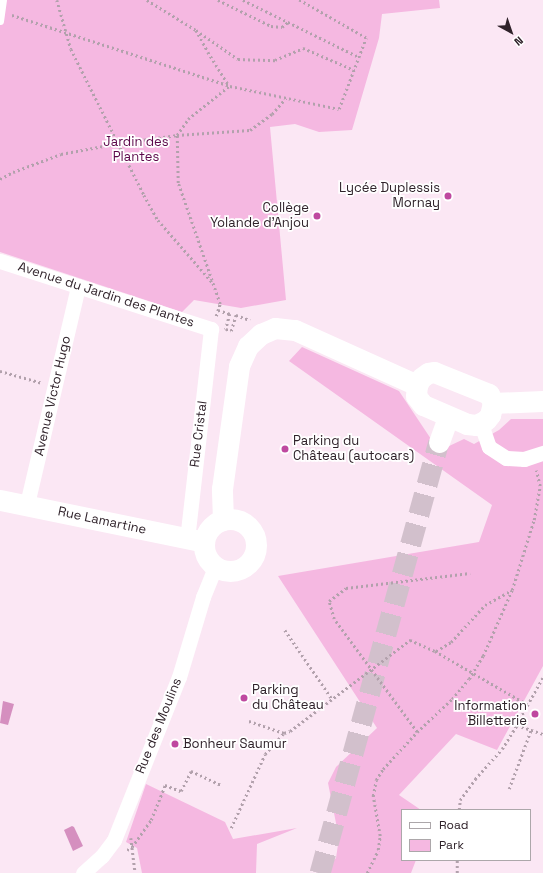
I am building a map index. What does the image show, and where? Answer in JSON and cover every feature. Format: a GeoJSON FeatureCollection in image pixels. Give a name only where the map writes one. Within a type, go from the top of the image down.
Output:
{"type":"FeatureCollection","features":[{"type":"Feature","properties":{"kind":"street","name":"Avenue du Jardin des Plantes"},"geometry":{"type":"LineString","coordinates":[[0,261],[211,328]]}},
{"type":"Feature","properties":{"kind":"street","name":"Avenue Victor Hugo"},"geometry":{"type":"LineString","coordinates":[[27,504],[56,387],[78,286]]}},
{"type":"Feature","properties":{"kind":"street","name":"Rue Cristal"},"geometry":{"type":"LineString","coordinates":[[195,541],[211,328]]}},
{"type":"Feature","properties":{"kind":"street"},"geometry":{"type":"LineString","coordinates":[[223,520],[222,489],[239,366],[248,346],[261,334],[275,328],[296,330],[417,385]]}},
{"type":"Feature","properties":{"kind":"street"},"geometry":{"type":"LineString","coordinates":[[428,373],[439,373],[484,391],[491,398],[493,403],[490,415],[481,424],[471,425],[423,406],[416,396],[417,385],[421,378],[428,373]]}},
{"type":"Feature","properties":{"kind":"street"},"geometry":{"type":"LineString","coordinates":[[493,403],[543,401]]}},
{"type":"Feature","properties":{"kind":"street"},"geometry":{"type":"LineString","coordinates":[[439,442],[448,417]]}},
{"type":"Feature","properties":{"kind":"street"},"geometry":{"type":"LineString","coordinates":[[481,424],[489,448],[496,453],[513,460],[538,455]]}},
{"type":"Feature","properties":{"kind":"street","name":"Rue Lamartine"},"geometry":{"type":"LineString","coordinates":[[0,500],[27,504],[195,541]]}},
{"type":"Feature","properties":{"kind":"street"},"geometry":{"type":"LineString","coordinates":[[235,519],[247,524],[255,534],[257,547],[249,563],[239,570],[227,571],[215,567],[195,541],[212,526],[223,520],[235,519]]}},
{"type":"Feature","properties":{"kind":"street","name":"Rue des Moulins"},"geometry":{"type":"LineString","coordinates":[[83,873],[109,849],[120,825],[179,677],[203,597],[215,567]]}},
{"type":"Feature","properties":{"kind":"lane"},"geometry":{"type":"LineString","coordinates":[[0,21],[3,0]]}},
{"type":"Feature","properties":{"kind":"path"},"geometry":{"type":"LineString","coordinates":[[57,0],[71,49],[158,220],[212,282]]}},
{"type":"Feature","properties":{"kind":"path"},"geometry":{"type":"LineString","coordinates":[[147,0],[196,30],[238,59],[274,60],[303,48],[354,70]]}},
{"type":"Feature","properties":{"kind":"path"},"geometry":{"type":"LineString","coordinates":[[218,0],[271,26],[282,27],[288,22]]}},
{"type":"Feature","properties":{"kind":"path"},"geometry":{"type":"LineString","coordinates":[[243,0],[359,57]]}},
{"type":"Feature","properties":{"kind":"path"},"geometry":{"type":"LineString","coordinates":[[2,12],[230,86],[339,109],[366,38],[299,0]]}},
{"type":"Feature","properties":{"kind":"path"},"geometry":{"type":"LineString","coordinates":[[196,30],[230,86]]}},
{"type":"Feature","properties":{"kind":"path"},"geometry":{"type":"LineString","coordinates":[[211,328],[220,304],[178,183],[176,135],[188,119],[230,86]]}},
{"type":"Feature","properties":{"kind":"path"},"geometry":{"type":"LineString","coordinates":[[0,179],[61,154],[118,143],[176,135],[250,130],[272,114],[286,98]]}},
{"type":"Feature","properties":{"kind":"path"},"geometry":{"type":"LineString","coordinates":[[218,310],[230,314],[226,328],[231,331],[236,315],[250,320]]}},
{"type":"Feature","properties":{"kind":"path"},"geometry":{"type":"LineString","coordinates":[[0,371],[56,387]]}},
{"type":"Feature","properties":{"kind":"path"},"geometry":{"type":"LineString","coordinates":[[367,873],[378,850],[380,836],[373,796],[376,780],[383,769],[417,732],[452,699],[469,679],[483,656],[512,590],[534,520],[540,486],[538,455]]}},
{"type":"Feature","properties":{"kind":"path"},"geometry":{"type":"LineString","coordinates":[[417,732],[334,619],[329,601],[346,588],[470,573]]}},
{"type":"Feature","properties":{"kind":"path"},"geometry":{"type":"LineString","coordinates":[[435,651],[451,642],[485,605],[512,590]]}},
{"type":"Feature","properties":{"kind":"path"},"geometry":{"type":"LineString","coordinates":[[285,630],[332,699]]}},
{"type":"Feature","properties":{"kind":"path"},"geometry":{"type":"LineString","coordinates":[[231,828],[266,754],[284,733],[410,640],[435,651],[528,705]]}},
{"type":"Feature","properties":{"kind":"path"},"geometry":{"type":"LineString","coordinates":[[459,809],[460,800],[475,779],[502,750],[543,678]]}},
{"type":"Feature","properties":{"kind":"path"},"geometry":{"type":"LineString","coordinates":[[249,722],[284,733]]}},
{"type":"Feature","properties":{"kind":"path"},"geometry":{"type":"LineString","coordinates":[[517,725],[543,734]]}},
{"type":"Feature","properties":{"kind":"path"},"geometry":{"type":"LineString","coordinates":[[509,789],[532,730]]}},
{"type":"Feature","properties":{"kind":"path"},"geometry":{"type":"LineString","coordinates":[[132,848],[151,820],[165,785],[182,791],[191,771],[222,785]]}},
{"type":"Feature","properties":{"kind":"path"},"geometry":{"type":"LineString","coordinates":[[120,825],[130,834],[135,873]]}},
{"type":"Feature","properties":{"kind":"path"},"geometry":{"type":"LineString","coordinates":[[457,861],[457,873]]}},
{"type":"Feature","properties":{"kind":"green space","name":"Jardin des Plantes"},"geometry":{"type":"Polygon","coordinates":[[[0,0],[439,0],[440,8],[382,14],[379,38],[352,130],[319,132],[295,124],[270,127],[286,300],[241,308],[194,300],[182,312],[0,252],[0,0]]]}},
{"type":"Feature","properties":{"kind":"green space"},"geometry":{"type":"Polygon","coordinates":[[[302,347],[399,391],[431,439],[447,447],[464,439],[474,444],[499,430],[511,419],[543,419],[543,666],[497,750],[456,734],[399,795],[420,809],[401,809],[401,861],[416,861],[411,873],[328,873],[329,866],[336,858],[339,838],[328,783],[336,767],[377,728],[278,576],[479,542],[492,505],[289,361],[302,347]]]}},
{"type":"Feature","properties":{"kind":"green space"},"geometry":{"type":"Polygon","coordinates":[[[146,784],[225,822],[233,839],[297,828],[257,844],[256,873],[142,873],[137,848],[126,842],[146,784]]]}},
{"type":"Feature","properties":{"kind":"shaded area"},"geometry":{"type":"Polygon","coordinates":[[[3,701],[14,704],[8,725],[0,723],[3,701]]]}},
{"type":"Feature","properties":{"kind":"shaded area"},"geometry":{"type":"Polygon","coordinates":[[[72,826],[74,827],[83,846],[73,851],[64,830],[72,826]]]}},
{"type":"Feature","properties":{"kind":"tunnel"},"geometry":{"type":"LineString","coordinates":[[320,873],[439,442]]}},
{"type":"Feature","properties":{"kind":"place","name":"Lycée Duplessis Mornay"},"geometry":{"type":"Point","coordinates":[448,196]}},
{"type":"Feature","properties":{"kind":"place","name":"Collège Yolande d'Anjou"},"geometry":{"type":"Point","coordinates":[317,216]}},
{"type":"Feature","properties":{"kind":"place","name":"Parking du Château (autocars)"},"geometry":{"type":"Point","coordinates":[285,449]}},
{"type":"Feature","properties":{"kind":"place","name":"Parking du Château"},"geometry":{"type":"Point","coordinates":[244,698]}},
{"type":"Feature","properties":{"kind":"place","name":"Information Billetterie"},"geometry":{"type":"Point","coordinates":[535,714]}},
{"type":"Feature","properties":{"kind":"place","name":"Bonheur Saumur"},"geometry":{"type":"Point","coordinates":[175,744]}}]}
